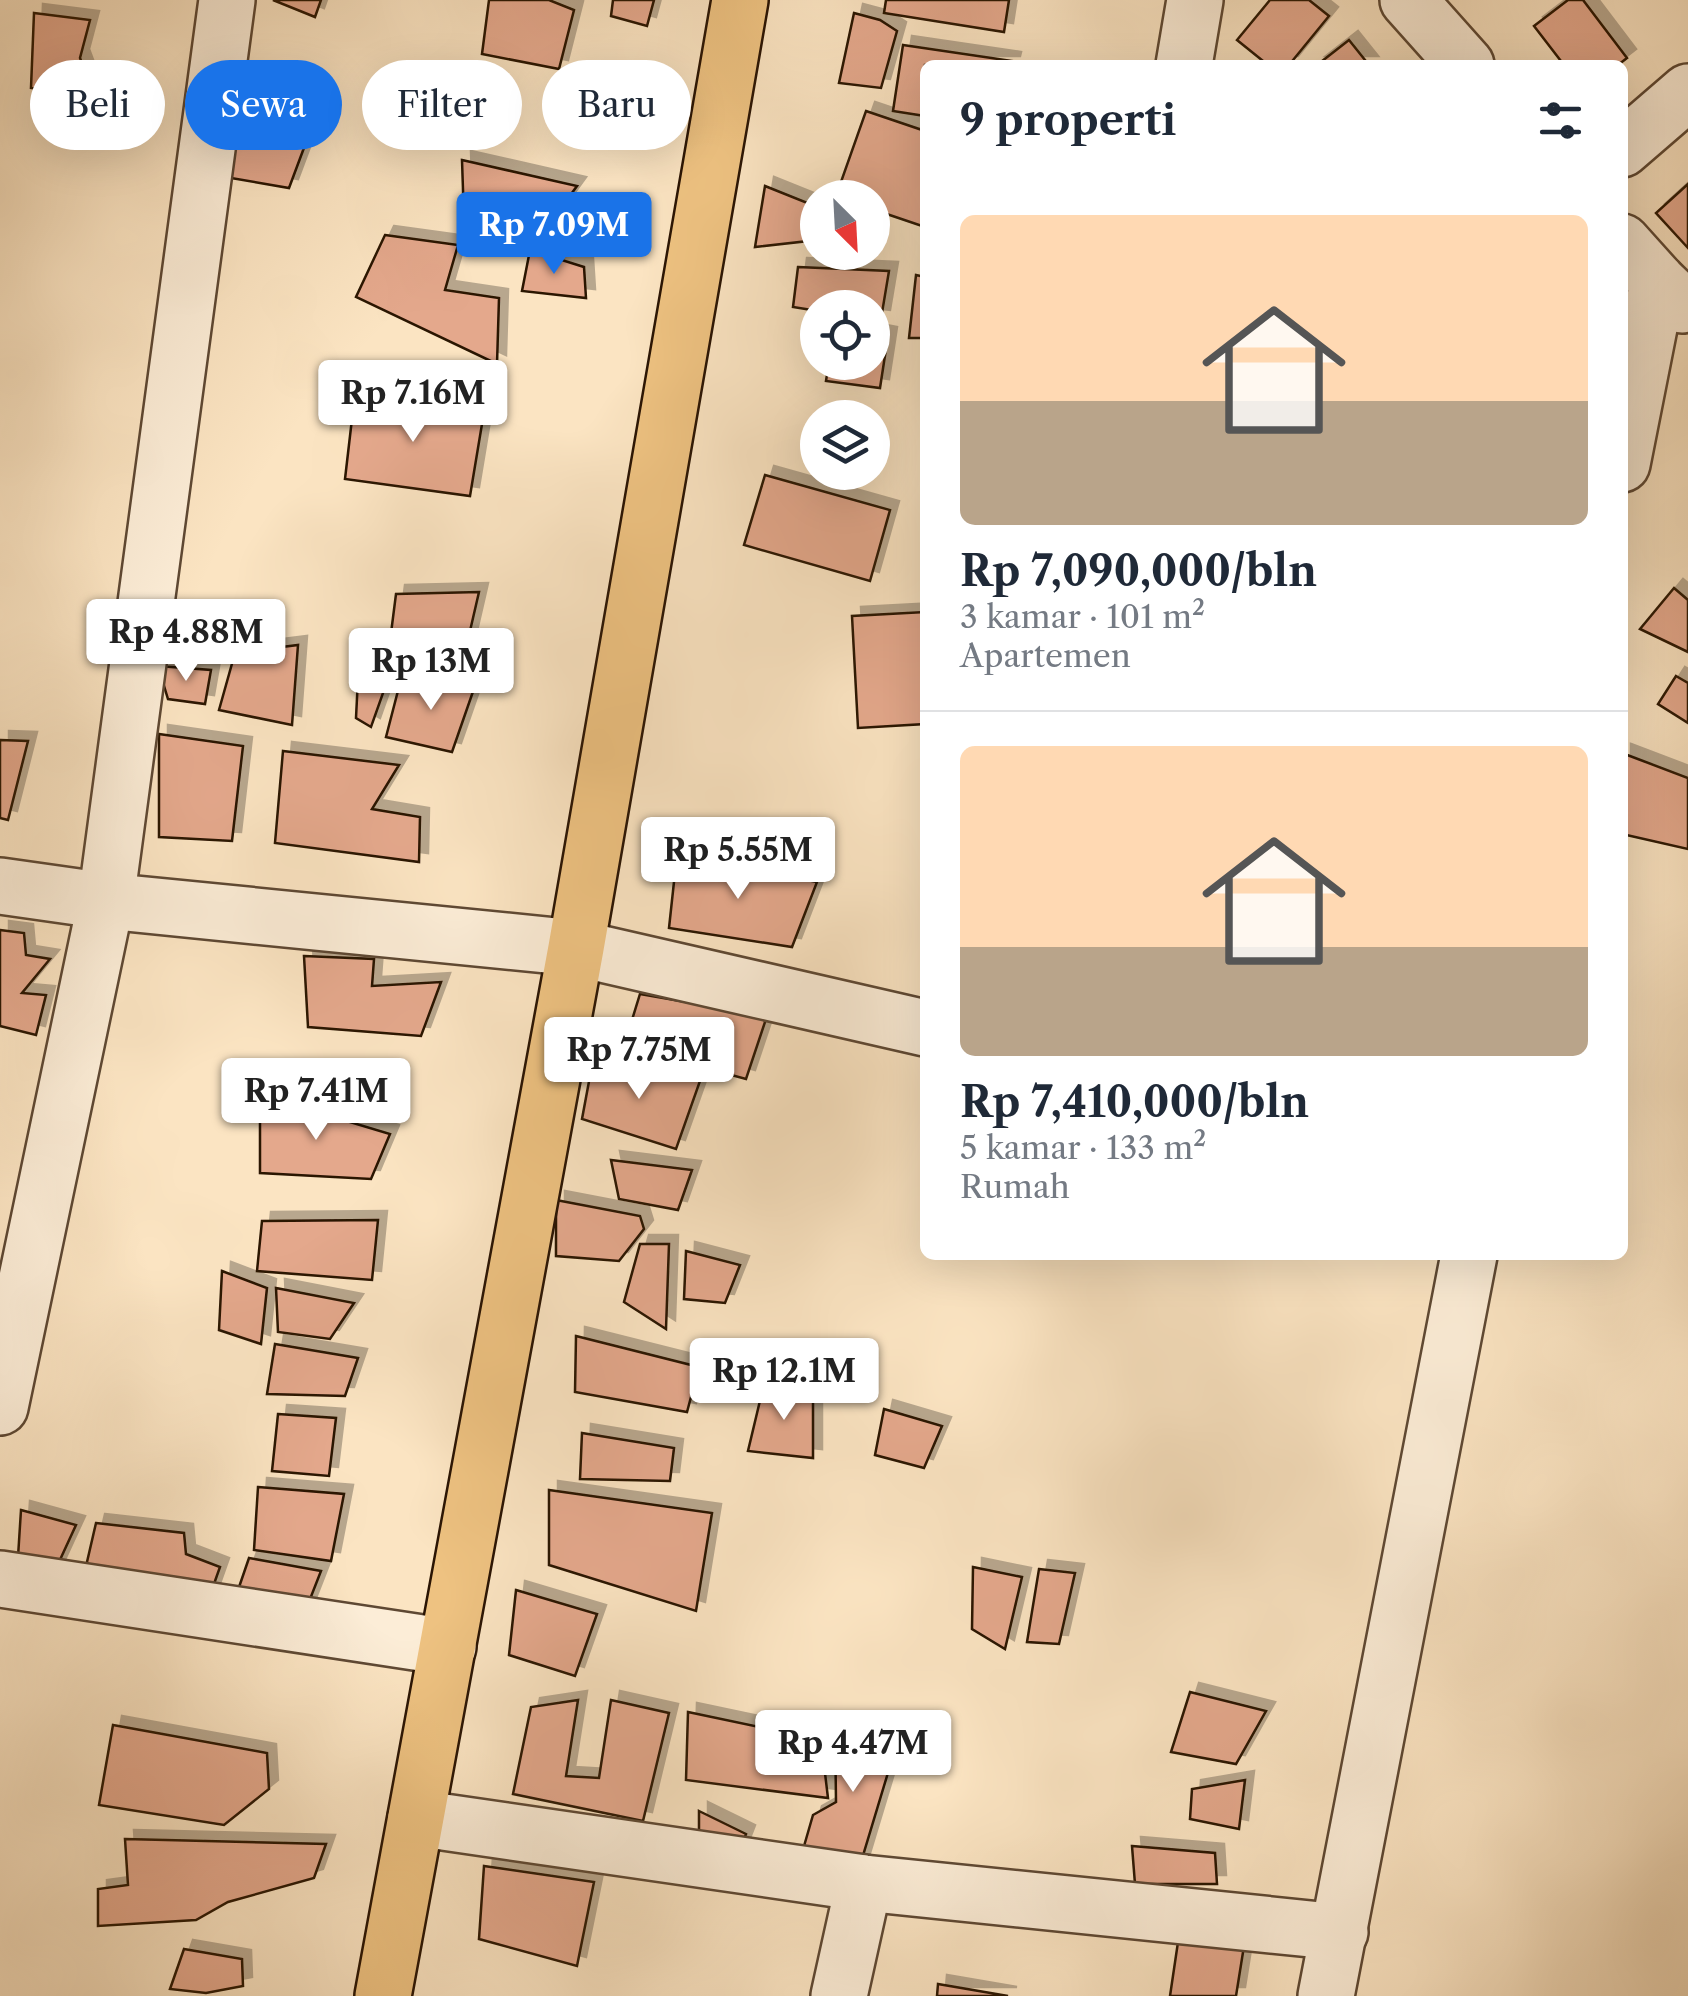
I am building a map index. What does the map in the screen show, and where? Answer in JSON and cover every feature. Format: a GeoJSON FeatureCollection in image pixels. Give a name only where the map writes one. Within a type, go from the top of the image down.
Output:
{"type":"FeatureCollection","features":[{"type":"Feature","properties":{"kind":"main road"},"geometry":{"type":"LineString","coordinates":[[383,1996],[576,948],[740,0]]}},
{"type":"Feature","properties":{"kind":"street"},"geometry":{"type":"LineString","coordinates":[[0,1407],[106,902],[227,0]]}},
{"type":"Feature","properties":{"kind":"street"},"geometry":{"type":"LineString","coordinates":[[1185,60],[1194,0]]}},
{"type":"Feature","properties":{"kind":"street"},"geometry":{"type":"LineString","coordinates":[[1408,0],[1462,60]]}},
{"type":"Feature","properties":{"kind":"street"},"geometry":{"type":"LineString","coordinates":[[1628,144],[1688,92]]}},
{"type":"Feature","properties":{"kind":"street"},"geometry":{"type":"LineString","coordinates":[[1628,431],[1656,278]]}},
{"type":"Feature","properties":{"kind":"street"},"geometry":{"type":"LineString","coordinates":[[0,886],[106,902],[576,948],[920,1027]]}},
{"type":"Feature","properties":{"kind":"street"},"geometry":{"type":"LineString","coordinates":[[1326,1996],[1468,1260]]}},
{"type":"Feature","properties":{"kind":"street"},"geometry":{"type":"LineString","coordinates":[[0,1579],[448,1647]]}},
{"type":"Feature","properties":{"kind":"street"},"geometry":{"type":"LineString","coordinates":[[416,1818],[864,1883],[1340,1932]]}},
{"type":"Feature","properties":{"kind":"street"},"geometry":{"type":"LineString","coordinates":[[839,1996],[864,1883]]}},
{"type":"Feature","properties":{"kind":"building"},"geometry":{"type":"Polygon","coordinates":[[[273,0],[321,0],[315,17],[273,0]]]}},
{"type":"Feature","properties":{"kind":"building"},"geometry":{"type":"Polygon","coordinates":[[[489,0],[549,0],[574,10],[561,60],[542,60],[542,66],[482,54],[489,0]]]}},
{"type":"Feature","properties":{"kind":"building"},"geometry":{"type":"Polygon","coordinates":[[[613,0],[654,0],[647,26],[611,16],[613,0]]]}},
{"type":"Feature","properties":{"kind":"building"},"geometry":{"type":"Polygon","coordinates":[[[886,0],[1009,0],[1004,32],[884,13],[886,0]]]}},
{"type":"Feature","properties":{"kind":"building"},"geometry":{"type":"Polygon","coordinates":[[[1270,0],[1309,0],[1329,16],[1293,60],[1262,60],[1237,40],[1270,0]]]}},
{"type":"Feature","properties":{"kind":"building"},"geometry":{"type":"Polygon","coordinates":[[[1568,0],[1583,0],[1627,58],[1560,60],[1534,26],[1568,0]]]}},
{"type":"Feature","properties":{"kind":"building"},"geometry":{"type":"Polygon","coordinates":[[[34,13],[90,20],[81,60],[32,60],[34,13]]]}},
{"type":"Feature","properties":{"kind":"building"},"geometry":{"type":"Polygon","coordinates":[[[854,13],[880,20],[897,31],[881,88],[839,83],[854,13]]]}},
{"type":"Feature","properties":{"kind":"building"},"geometry":{"type":"Polygon","coordinates":[[[1349,40],[1365,60],[1323,60],[1349,40]]]}},
{"type":"Feature","properties":{"kind":"building"},"geometry":{"type":"Polygon","coordinates":[[[903,45],[1005,60],[920,60],[920,115],[893,111],[903,45]]]}},
{"type":"Feature","properties":{"kind":"building"},"geometry":{"type":"Polygon","coordinates":[[[866,111],[920,129],[920,225],[890,215],[890,180],[842,180],[866,111]]]}},
{"type":"Feature","properties":{"kind":"building"},"geometry":{"type":"Polygon","coordinates":[[[235,150],[303,150],[289,188],[231,178],[235,150]]]}},
{"type":"Feature","properties":{"kind":"building"},"geometry":{"type":"Polygon","coordinates":[[[462,160],[577,186],[542,234],[464,219],[462,160]]]}},
{"type":"Feature","properties":{"kind":"building"},"geometry":{"type":"Polygon","coordinates":[[[1688,184],[1688,248],[1656,213],[1688,184]]]}},
{"type":"Feature","properties":{"kind":"building"},"geometry":{"type":"Polygon","coordinates":[[[765,186],[800,200],[800,242],[755,247],[765,186]]]}},
{"type":"Feature","properties":{"kind":"building"},"geometry":{"type":"Polygon","coordinates":[[[385,235],[458,245],[445,290],[499,298],[497,364],[356,297],[385,235]]]}},
{"type":"Feature","properties":{"kind":"building"},"geometry":{"type":"Polygon","coordinates":[[[530,250],[584,267],[586,298],[522,291],[530,250]]]}},
{"type":"Feature","properties":{"kind":"building"},"geometry":{"type":"Polygon","coordinates":[[[798,267],[889,271],[886,290],[800,290],[800,308],[793,307],[798,267]]]}},
{"type":"Feature","properties":{"kind":"building"},"geometry":{"type":"Polygon","coordinates":[[[916,275],[920,276],[920,338],[909,338],[916,275]]]}},
{"type":"Feature","properties":{"kind":"building"},"geometry":{"type":"Polygon","coordinates":[[[826,380],[881,380],[880,388],[826,380]]]}},
{"type":"Feature","properties":{"kind":"building"},"geometry":{"type":"Polygon","coordinates":[[[355,393],[484,412],[470,496],[345,479],[355,393]]]}},
{"type":"Feature","properties":{"kind":"building"},"geometry":{"type":"Polygon","coordinates":[[[765,475],[800,485],[800,490],[819,490],[890,510],[870,581],[744,545],[765,475]]]}},
{"type":"Feature","properties":{"kind":"building"},"geometry":{"type":"Polygon","coordinates":[[[1674,588],[1688,600],[1688,652],[1640,629],[1674,588]]]}},
{"type":"Feature","properties":{"kind":"building"},"geometry":{"type":"Polygon","coordinates":[[[479,592],[464,657],[390,641],[396,594],[479,592]]]}},
{"type":"Feature","properties":{"kind":"building"},"geometry":{"type":"Polygon","coordinates":[[[920,612],[920,724],[858,728],[852,616],[920,612]]]}},
{"type":"Feature","properties":{"kind":"building"},"geometry":{"type":"Polygon","coordinates":[[[298,645],[292,725],[219,710],[235,653],[298,645]]]}},
{"type":"Feature","properties":{"kind":"building"},"geometry":{"type":"Polygon","coordinates":[[[158,666],[211,670],[205,704],[168,699],[158,666]]]}},
{"type":"Feature","properties":{"kind":"building"},"geometry":{"type":"Polygon","coordinates":[[[1676,676],[1688,683],[1688,723],[1658,704],[1676,676]]]}},
{"type":"Feature","properties":{"kind":"building"},"geometry":{"type":"Polygon","coordinates":[[[358,678],[388,679],[371,727],[356,718],[358,678]]]}},
{"type":"Feature","properties":{"kind":"building"},"geometry":{"type":"Polygon","coordinates":[[[477,680],[452,752],[386,737],[400,683],[477,680]]]}},
{"type":"Feature","properties":{"kind":"building"},"geometry":{"type":"Polygon","coordinates":[[[159,734],[243,746],[232,841],[159,837],[159,734]]]}},
{"type":"Feature","properties":{"kind":"building"},"geometry":{"type":"Polygon","coordinates":[[[0,740],[28,741],[8,820],[0,818],[0,740]]]}},
{"type":"Feature","properties":{"kind":"building"},"geometry":{"type":"Polygon","coordinates":[[[283,751],[399,765],[372,809],[420,817],[419,862],[275,843],[283,751]]]}},
{"type":"Feature","properties":{"kind":"building"},"geometry":{"type":"Polygon","coordinates":[[[1628,755],[1688,778],[1688,849],[1628,835],[1628,755]]]}},
{"type":"Feature","properties":{"kind":"building"},"geometry":{"type":"Polygon","coordinates":[[[677,854],[817,882],[792,947],[669,928],[677,854]]]}},
{"type":"Feature","properties":{"kind":"building"},"geometry":{"type":"Polygon","coordinates":[[[0,930],[24,933],[26,955],[50,959],[22,993],[46,995],[36,1035],[0,1026],[0,930]]]}},
{"type":"Feature","properties":{"kind":"building"},"geometry":{"type":"Polygon","coordinates":[[[304,956],[374,959],[372,986],[441,982],[421,1036],[308,1027],[304,956]]]}},
{"type":"Feature","properties":{"kind":"building"},"geometry":{"type":"Polygon","coordinates":[[[640,994],[767,1016],[746,1079],[624,1046],[640,994]]]}},
{"type":"Feature","properties":{"kind":"building"},"geometry":{"type":"Polygon","coordinates":[[[593,1060],[700,1081],[676,1149],[582,1119],[593,1060]]]}},
{"type":"Feature","properties":{"kind":"building"},"geometry":{"type":"Polygon","coordinates":[[[260,1095],[390,1134],[371,1179],[260,1173],[260,1095]]]}},
{"type":"Feature","properties":{"kind":"building"},"geometry":{"type":"Polygon","coordinates":[[[611,1160],[692,1170],[678,1210],[619,1199],[611,1160]]]}},
{"type":"Feature","properties":{"kind":"building"},"geometry":{"type":"Polygon","coordinates":[[[556,1200],[640,1216],[644,1229],[619,1261],[556,1256],[556,1200]]]}},
{"type":"Feature","properties":{"kind":"building"},"geometry":{"type":"Polygon","coordinates":[[[378,1220],[372,1280],[257,1271],[262,1221],[378,1220]]]}},
{"type":"Feature","properties":{"kind":"building"},"geometry":{"type":"Polygon","coordinates":[[[640,1244],[669,1244],[666,1329],[624,1302],[640,1244]]]}},
{"type":"Feature","properties":{"kind":"building"},"geometry":{"type":"Polygon","coordinates":[[[686,1251],[740,1265],[725,1303],[684,1299],[686,1251]]]}},
{"type":"Feature","properties":{"kind":"building"},"geometry":{"type":"Polygon","coordinates":[[[222,1271],[267,1288],[261,1344],[219,1330],[222,1271]]]}},
{"type":"Feature","properties":{"kind":"building"},"geometry":{"type":"Polygon","coordinates":[[[276,1288],[354,1303],[330,1339],[278,1332],[276,1288]]]}},
{"type":"Feature","properties":{"kind":"building"},"geometry":{"type":"Polygon","coordinates":[[[576,1336],[699,1367],[687,1412],[575,1392],[576,1336]]]}},
{"type":"Feature","properties":{"kind":"building"},"geometry":{"type":"Polygon","coordinates":[[[275,1344],[358,1358],[345,1396],[267,1394],[275,1344]]]}},
{"type":"Feature","properties":{"kind":"building"},"geometry":{"type":"Polygon","coordinates":[[[763,1388],[813,1391],[813,1458],[748,1451],[763,1388]]]}},
{"type":"Feature","properties":{"kind":"building"},"geometry":{"type":"Polygon","coordinates":[[[884,1409],[942,1426],[924,1468],[875,1455],[884,1409]]]}},
{"type":"Feature","properties":{"kind":"building"},"geometry":{"type":"Polygon","coordinates":[[[278,1414],[336,1418],[329,1476],[272,1471],[278,1414]]]}},
{"type":"Feature","properties":{"kind":"building"},"geometry":{"type":"Polygon","coordinates":[[[582,1433],[674,1448],[670,1481],[580,1479],[582,1433]]]}},
{"type":"Feature","properties":{"kind":"building"},"geometry":{"type":"Polygon","coordinates":[[[258,1487],[344,1494],[331,1561],[254,1550],[258,1487]]]}},
{"type":"Feature","properties":{"kind":"building"},"geometry":{"type":"Polygon","coordinates":[[[549,1490],[712,1513],[696,1611],[549,1565],[549,1490]]]}},
{"type":"Feature","properties":{"kind":"building"},"geometry":{"type":"Polygon","coordinates":[[[21,1510],[76,1525],[53,1575],[18,1557],[21,1510]]]}},
{"type":"Feature","properties":{"kind":"building"},"geometry":{"type":"Polygon","coordinates":[[[96,1523],[184,1533],[186,1554],[220,1567],[209,1598],[84,1575],[96,1523]]]}},
{"type":"Feature","properties":{"kind":"building"},"geometry":{"type":"Polygon","coordinates":[[[249,1558],[321,1571],[305,1612],[237,1593],[249,1558]]]}},
{"type":"Feature","properties":{"kind":"building"},"geometry":{"type":"Polygon","coordinates":[[[973,1567],[1022,1577],[1005,1649],[972,1629],[973,1567]]]}},
{"type":"Feature","properties":{"kind":"building"},"geometry":{"type":"Polygon","coordinates":[[[1039,1569],[1075,1573],[1059,1644],[1027,1642],[1039,1569]]]}},
{"type":"Feature","properties":{"kind":"building"},"geometry":{"type":"Polygon","coordinates":[[[516,1590],[597,1614],[575,1676],[509,1655],[516,1590]]]}},
{"type":"Feature","properties":{"kind":"building"},"geometry":{"type":"Polygon","coordinates":[[[1190,1692],[1266,1711],[1236,1764],[1171,1752],[1190,1692]]]}},
{"type":"Feature","properties":{"kind":"building"},"geometry":{"type":"Polygon","coordinates":[[[578,1700],[566,1776],[599,1778],[611,1700],[669,1713],[643,1821],[513,1794],[531,1707],[578,1700]]]}},
{"type":"Feature","properties":{"kind":"building"},"geometry":{"type":"Polygon","coordinates":[[[688,1712],[821,1740],[828,1798],[686,1780],[688,1712]]]}},
{"type":"Feature","properties":{"kind":"building"},"geometry":{"type":"Polygon","coordinates":[[[835,1723],[903,1723],[858,1872],[800,1860],[813,1815],[836,1802],[835,1723]]]}},
{"type":"Feature","properties":{"kind":"building"},"geometry":{"type":"Polygon","coordinates":[[[113,1725],[267,1753],[269,1789],[224,1825],[99,1805],[113,1725]]]}},
{"type":"Feature","properties":{"kind":"building"},"geometry":{"type":"Polygon","coordinates":[[[1245,1780],[1239,1829],[1190,1819],[1192,1789],[1245,1780]]]}},
{"type":"Feature","properties":{"kind":"building"},"geometry":{"type":"Polygon","coordinates":[[[699,1811],[746,1834],[741,1847],[699,1845],[699,1811]]]}},
{"type":"Feature","properties":{"kind":"building"},"geometry":{"type":"Polygon","coordinates":[[[125,1839],[326,1844],[314,1878],[228,1902],[196,1920],[98,1926],[98,1889],[128,1885],[125,1839]]]}},
{"type":"Feature","properties":{"kind":"building"},"geometry":{"type":"Polygon","coordinates":[[[1132,1846],[1215,1853],[1217,1884],[1135,1884],[1132,1846]]]}},
{"type":"Feature","properties":{"kind":"building"},"geometry":{"type":"Polygon","coordinates":[[[484,1866],[594,1882],[577,1966],[479,1939],[484,1866]]]}},
{"type":"Feature","properties":{"kind":"building"},"geometry":{"type":"Polygon","coordinates":[[[1178,1942],[1244,1946],[1236,1996],[1170,1996],[1178,1942]]]}},
{"type":"Feature","properties":{"kind":"building"},"geometry":{"type":"Polygon","coordinates":[[[184,1949],[242,1959],[243,1986],[206,1993],[170,1989],[184,1949]]]}},
{"type":"Feature","properties":{"kind":"building"},"geometry":{"type":"Polygon","coordinates":[[[938,1984],[1008,1996],[937,1996],[938,1984]]]}}]}
